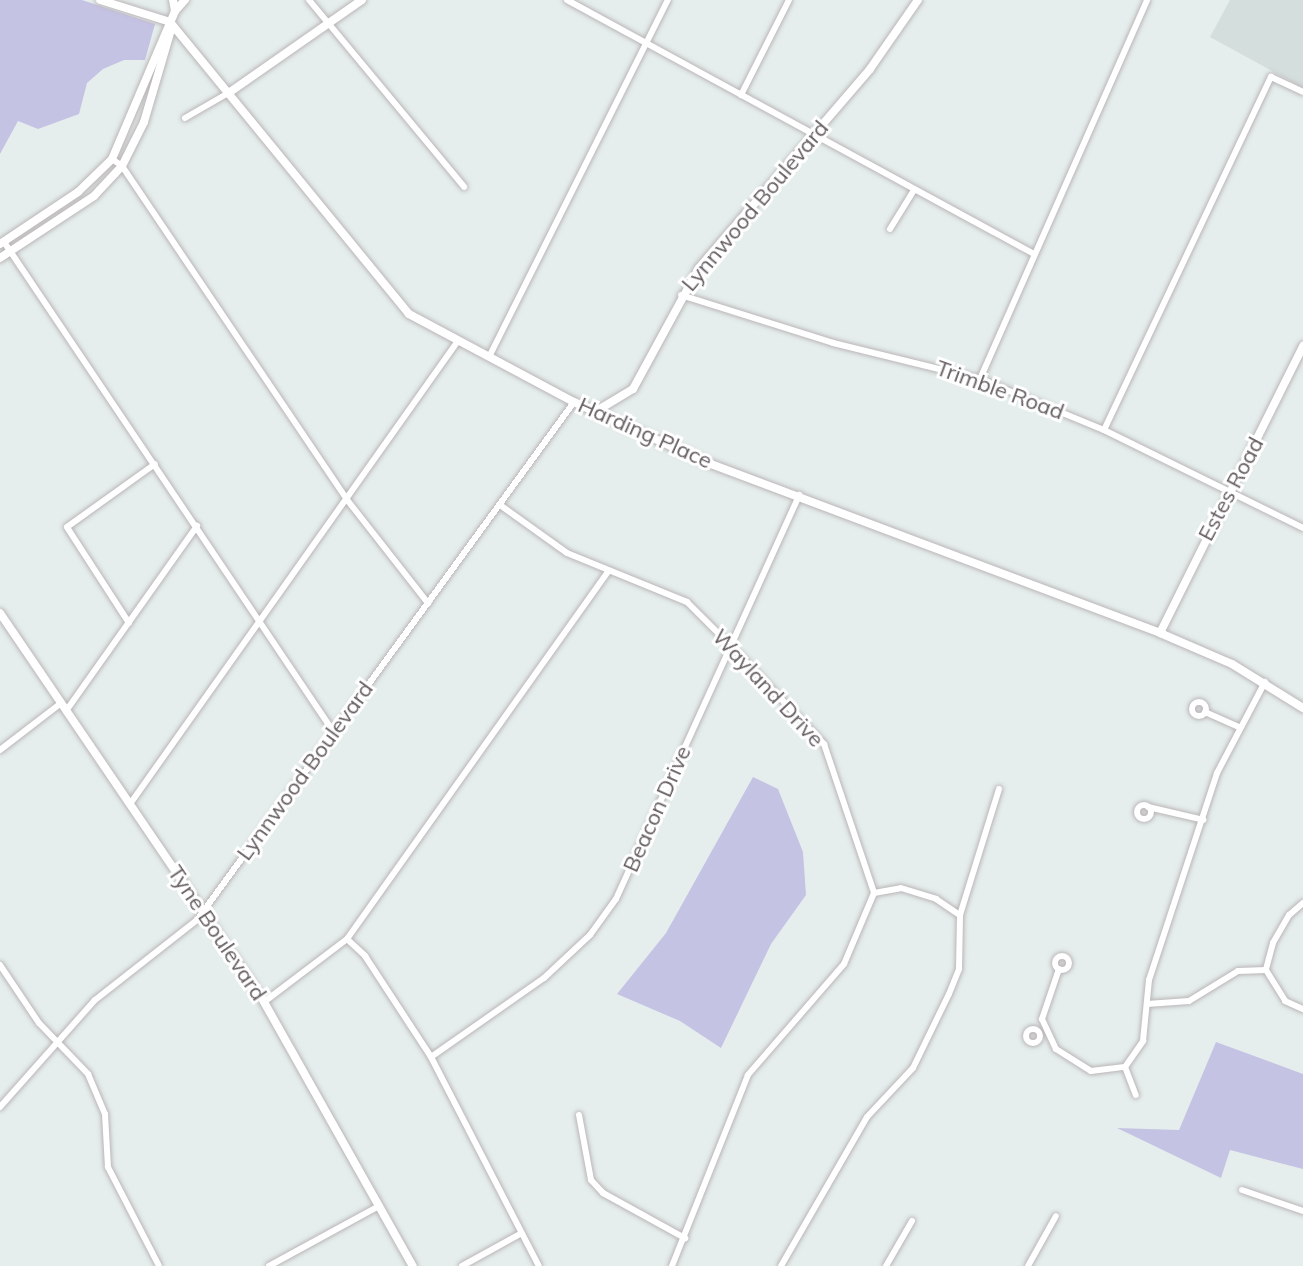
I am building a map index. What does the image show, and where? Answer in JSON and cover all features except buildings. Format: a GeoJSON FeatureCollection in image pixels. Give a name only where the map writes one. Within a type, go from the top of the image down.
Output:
{"type":"FeatureCollection","features":[{"type":"Feature","properties":{"kind":"street"},"geometry":{"type":"LineString","coordinates":[[0,258],[94,196],[122,166],[144,122],[174,31],[170,22],[100,0]]}},
{"type":"Feature","properties":{"kind":"street"},"geometry":{"type":"LineString","coordinates":[[173,0],[175,11]]}},
{"type":"Feature","properties":{"kind":"street"},"geometry":{"type":"LineString","coordinates":[[185,0],[175,11],[112,159],[78,192],[2,243],[155,464],[333,731]]}},
{"type":"Feature","properties":{"kind":"street"},"geometry":{"type":"LineString","coordinates":[[309,0],[464,187]]}},
{"type":"Feature","properties":{"kind":"street"},"geometry":{"type":"LineString","coordinates":[[185,118],[230,92],[362,0]]}},
{"type":"Feature","properties":{"kind":"street"},"geometry":{"type":"LineString","coordinates":[[567,0],[1034,254]]}},
{"type":"Feature","properties":{"kind":"street"},"geometry":{"type":"LineString","coordinates":[[489,357],[668,0]]}},
{"type":"Feature","properties":{"kind":"street"},"geometry":{"type":"LineString","coordinates":[[741,95],[789,0]]}},
{"type":"Feature","properties":{"kind":"street","name":"Lynnwood Boulevard"},"geometry":{"type":"LineString","coordinates":[[598,410],[619,401],[637,384],[681,295],[870,69],[918,0]]}},
{"type":"Feature","properties":{"kind":"street"},"geometry":{"type":"LineString","coordinates":[[980,379],[1147,0]]}},
{"type":"Feature","properties":{"kind":"street","name":"Harding Place"},"geometry":{"type":"LineString","coordinates":[[170,22],[409,314],[574,402],[598,410],[709,463],[1160,633],[1265,682],[1303,708]]}},
{"type":"Feature","properties":{"kind":"street"},"geometry":{"type":"LineString","coordinates":[[1104,430],[1271,77],[1303,92]]}},
{"type":"Feature","properties":{"kind":"street"},"geometry":{"type":"LineString","coordinates":[[112,159],[122,166],[348,501],[428,603]]}},
{"type":"Feature","properties":{"kind":"street"},"geometry":{"type":"LineString","coordinates":[[890,229],[914,190]]}},
{"type":"Feature","properties":{"kind":"street","name":"Trimble Road"},"geometry":{"type":"LineString","coordinates":[[681,295],[833,343],[980,379],[1104,430],[1303,528]]}},
{"type":"Feature","properties":{"kind":"street"},"geometry":{"type":"LineString","coordinates":[[130,804],[348,501],[458,341]]}},
{"type":"Feature","properties":{"kind":"street","name":"Estes Road"},"geometry":{"type":"LineString","coordinates":[[1160,633],[1303,346]]}},
{"type":"Feature","properties":{"kind":"street","name":"Lynnwood Boulevard"},"geometry":{"type":"LineString","coordinates":[[0,1107],[56,1040],[95,1000],[201,912],[574,402]]}},
{"type":"Feature","properties":{"kind":"street"},"geometry":{"type":"LineString","coordinates":[[129,623],[67,527],[155,464]]}},
{"type":"Feature","properties":{"kind":"street","name":"Beacon Drive"},"geometry":{"type":"LineString","coordinates":[[431,1057],[544,978],[599,923],[616,899],[799,495]]}},
{"type":"Feature","properties":{"kind":"street","name":"Wayland Drive"},"geometry":{"type":"LineString","coordinates":[[500,505],[567,553],[687,602],[730,645],[824,744],[874,893]]}},
{"type":"Feature","properties":{"kind":"street"},"geometry":{"type":"LineString","coordinates":[[0,750],[64,707],[129,623],[197,526]]}},
{"type":"Feature","properties":{"kind":"street"},"geometry":{"type":"LineString","coordinates":[[264,1002],[347,939],[609,571]]}},
{"type":"Feature","properties":{"kind":"street","name":"Tyne Boulevard"},"geometry":{"type":"LineString","coordinates":[[0,613],[264,1002],[413,1266]]}},
{"type":"Feature","properties":{"kind":"street"},"geometry":{"type":"LineString","coordinates":[[1059,969],[1045,1006],[1047,1031],[1066,1060],[1091,1071],[1125,1067],[1143,1041],[1149,980],[1217,773],[1265,682]]}},
{"type":"Feature","properties":{"kind":"street"},"geometry":{"type":"LineString","coordinates":[[1205,712],[1239,727]]}},
{"type":"Feature","properties":{"kind":"street"},"geometry":{"type":"LineString","coordinates":[[781,1266],[867,1117],[913,1068],[958,974],[960,915],[999,789]]}},
{"type":"Feature","properties":{"kind":"street"},"geometry":{"type":"LineString","coordinates":[[1148,807],[1204,820]]}},
{"type":"Feature","properties":{"kind":"street"},"geometry":{"type":"LineString","coordinates":[[672,1266],[748,1075],[844,964],[874,893],[901,888],[936,899],[960,915]]}},
{"type":"Feature","properties":{"kind":"street"},"geometry":{"type":"LineString","coordinates":[[1303,903],[1289,915],[1273,943],[1266,970],[1285,1001],[1303,1009]]}},
{"type":"Feature","properties":{"kind":"street"},"geometry":{"type":"LineString","coordinates":[[347,939],[365,956],[431,1057],[539,1266]]}},
{"type":"Feature","properties":{"kind":"street"},"geometry":{"type":"LineString","coordinates":[[0,965],[56,1040],[88,1074],[105,1114],[108,1167],[159,1266]]}},
{"type":"Feature","properties":{"kind":"street"},"geometry":{"type":"LineString","coordinates":[[1147,1004],[1189,1001],[1238,971],[1266,970]]}},
{"type":"Feature","properties":{"kind":"street"},"geometry":{"type":"LineString","coordinates":[[1039,1034],[1047,1031]]}},
{"type":"Feature","properties":{"kind":"street"},"geometry":{"type":"LineString","coordinates":[[1125,1067],[1136,1095]]}},
{"type":"Feature","properties":{"kind":"street"},"geometry":{"type":"LineString","coordinates":[[579,1115],[591,1180],[603,1193],[685,1238]]}},
{"type":"Feature","properties":{"kind":"street"},"geometry":{"type":"LineString","coordinates":[[1242,1190],[1303,1211]]}},
{"type":"Feature","properties":{"kind":"street"},"geometry":{"type":"LineString","coordinates":[[269,1266],[379,1206]]}},
{"type":"Feature","properties":{"kind":"street"},"geometry":{"type":"LineString","coordinates":[[1028,1266],[1056,1216]]}},
{"type":"Feature","properties":{"kind":"street"},"geometry":{"type":"LineString","coordinates":[[886,1266],[912,1221]]}},
{"type":"Feature","properties":{"kind":"street"},"geometry":{"type":"LineString","coordinates":[[462,1266],[520,1234]]}},
{"type":"Feature","properties":{"kind":"shaded area"},"geometry":{"type":"Polygon","coordinates":[[[0,0],[82,0],[155,24],[145,60],[124,60],[103,69],[87,83],[79,114],[38,129],[18,121],[0,154],[0,0]]]}},
{"type":"Feature","properties":{"kind":"shaded area"},"geometry":{"type":"Polygon","coordinates":[[[1230,0],[1303,0],[1303,88],[1210,37],[1230,0]]]}},
{"type":"Feature","properties":{"kind":"shaded area"},"geometry":{"type":"Polygon","coordinates":[[[753,777],[778,789],[803,852],[806,895],[771,944],[721,1048],[680,1021],[617,994],[666,933],[753,777]]]}},
{"type":"Feature","properties":{"kind":"shaded area"},"geometry":{"type":"Polygon","coordinates":[[[1216,1042],[1303,1074],[1303,1169],[1230,1150],[1221,1178],[1117,1128],[1179,1130],[1216,1042]]]}}]}
